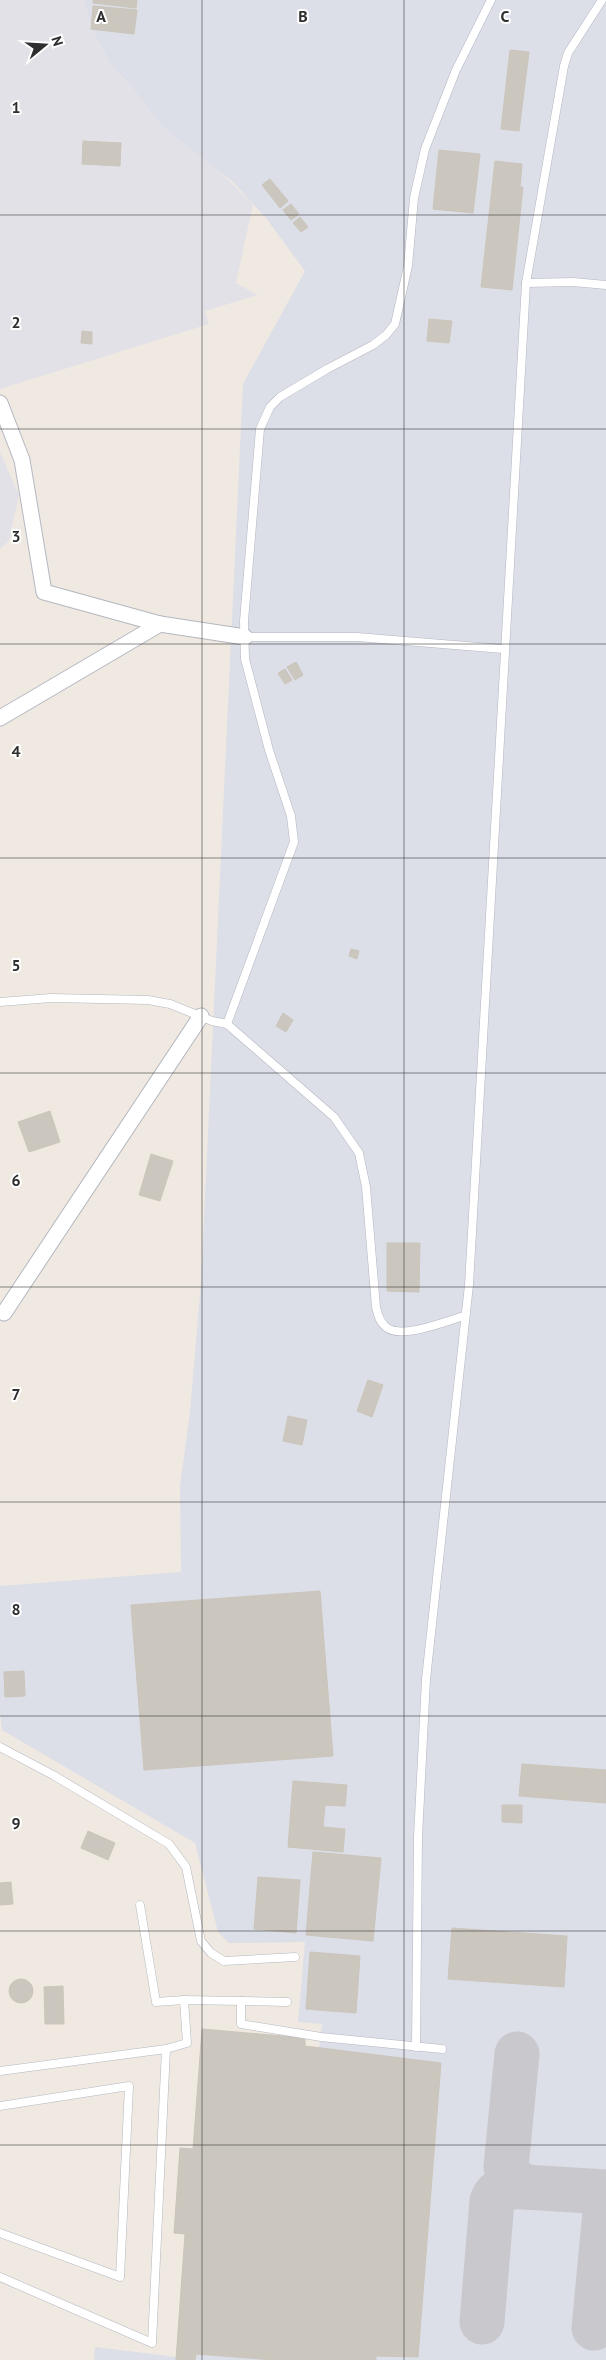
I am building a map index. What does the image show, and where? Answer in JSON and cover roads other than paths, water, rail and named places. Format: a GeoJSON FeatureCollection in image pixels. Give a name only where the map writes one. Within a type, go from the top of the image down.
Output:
{"type":"FeatureCollection","features":[{"type":"Feature","properties":{"kind":"street"},"geometry":{"type":"LineString","coordinates":[[0,403],[22,460],[44,592],[160,624],[245,637]]}},
{"type":"Feature","properties":{"kind":"street"},"geometry":{"type":"LineString","coordinates":[[0,718],[160,624]]}},
{"type":"Feature","properties":{"kind":"street"},"geometry":{"type":"LineString","coordinates":[[4,1313],[201,1016]]}},
{"type":"Feature","properties":{"kind":"lane"},"geometry":{"type":"LineString","coordinates":[[227,1024],[294,842],[291,816],[269,750],[245,659],[244,621],[260,429],[270,407],[280,397],[327,369],[373,345],[386,335],[395,324],[408,266],[414,198],[425,149],[456,70],[491,0]]}},
{"type":"Feature","properties":{"kind":"lane"},"geometry":{"type":"LineString","coordinates":[[416,2047],[418,1837],[426,1680],[468,1285],[503,649],[526,283],[564,66],[568,53],[602,0]]}},
{"type":"Feature","properties":{"kind":"lane"},"geometry":{"type":"LineString","coordinates":[[526,283],[573,282],[606,285]]}},
{"type":"Feature","properties":{"kind":"lane"},"geometry":{"type":"LineString","coordinates":[[245,637],[357,637],[503,649]]}},
{"type":"Feature","properties":{"kind":"lane"},"geometry":{"type":"LineString","coordinates":[[0,1002],[51,998],[148,1000],[170,1004],[227,1024],[334,1117],[359,1153],[366,1187],[376,1306],[379,1319],[385,1327],[408,1332],[464,1316]]}},
{"type":"Feature","properties":{"kind":"lane"},"geometry":{"type":"LineString","coordinates":[[0,1747],[53,1775],[169,1844],[186,1867],[201,1941],[211,1953],[224,1961],[295,1957]]}},
{"type":"Feature","properties":{"kind":"lane"},"geometry":{"type":"LineString","coordinates":[[140,1905],[156,2002],[184,2000],[288,2002]]}},
{"type":"Feature","properties":{"kind":"lane"},"geometry":{"type":"LineString","coordinates":[[0,2071],[166,2049],[187,2043],[184,2000]]}},
{"type":"Feature","properties":{"kind":"lane"},"geometry":{"type":"LineString","coordinates":[[240,2001],[241,2024],[321,2037],[442,2049]]}},
{"type":"Feature","properties":{"kind":"lane"},"geometry":{"type":"LineString","coordinates":[[0,2277],[152,2343],[166,2049]]}},
{"type":"Feature","properties":{"kind":"lane"},"geometry":{"type":"LineString","coordinates":[[0,2106],[129,2086],[120,2277],[0,2233]]}}]}
